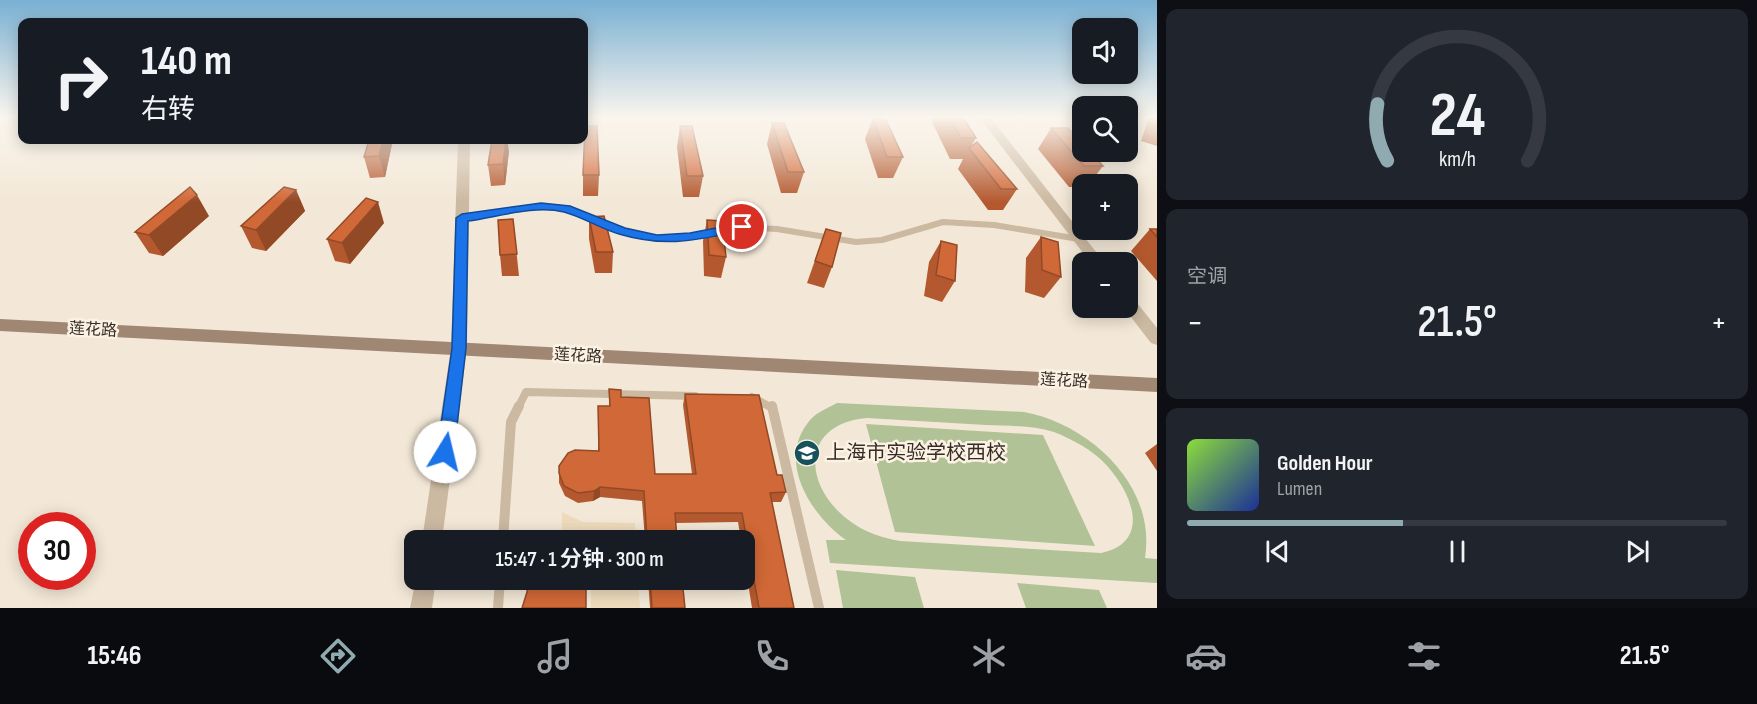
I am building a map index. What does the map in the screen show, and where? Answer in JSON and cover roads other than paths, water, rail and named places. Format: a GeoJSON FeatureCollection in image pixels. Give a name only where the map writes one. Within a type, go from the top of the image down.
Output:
{"type":"FeatureCollection","features":[{"type":"Feature","properties":{"kind":"main road","name":"莲花路"},"geometry":{"type":"LineString","coordinates":[[0,325],[459,348],[795,369],[1157,385]]}},
{"type":"Feature","properties":{"kind":"street"},"geometry":{"type":"LineString","coordinates":[[433,530],[459,348],[464,145]]}},
{"type":"Feature","properties":{"kind":"street"},"geometry":{"type":"LineString","coordinates":[[1006,145],[1072,230]]}},
{"type":"Feature","properties":{"kind":"street"},"geometry":{"type":"LineString","coordinates":[[1080,240],[1089,252]]}},
{"type":"Feature","properties":{"kind":"street"},"geometry":{"type":"LineString","coordinates":[[1138,315],[1157,339]]}},
{"type":"Feature","properties":{"kind":"street"},"geometry":{"type":"LineString","coordinates":[[421,608],[424,590]]}},
{"type":"Feature","properties":{"kind":"lane"},"geometry":{"type":"LineString","coordinates":[[462,218],[541,206],[566,209],[622,231],[657,239],[690,237],[742,227],[777,229],[856,243],[882,240],[943,222],[994,225],[1072,238]]}},
{"type":"Feature","properties":{"kind":"lane"},"geometry":{"type":"LineString","coordinates":[[504,530],[511,422],[526,392],[706,396]]}},
{"type":"Feature","properties":{"kind":"lane"},"geometry":{"type":"LineString","coordinates":[[742,397],[754,398],[772,406],[819,608]]}},
{"type":"Feature","properties":{"kind":"lane"},"geometry":{"type":"LineString","coordinates":[[498,608],[499,590]]}},
{"type":"Feature","properties":{"kind":"place","name":"上海市实验学校西校"},"geometry":{"type":"Point","coordinates":[807,453]}}]}
